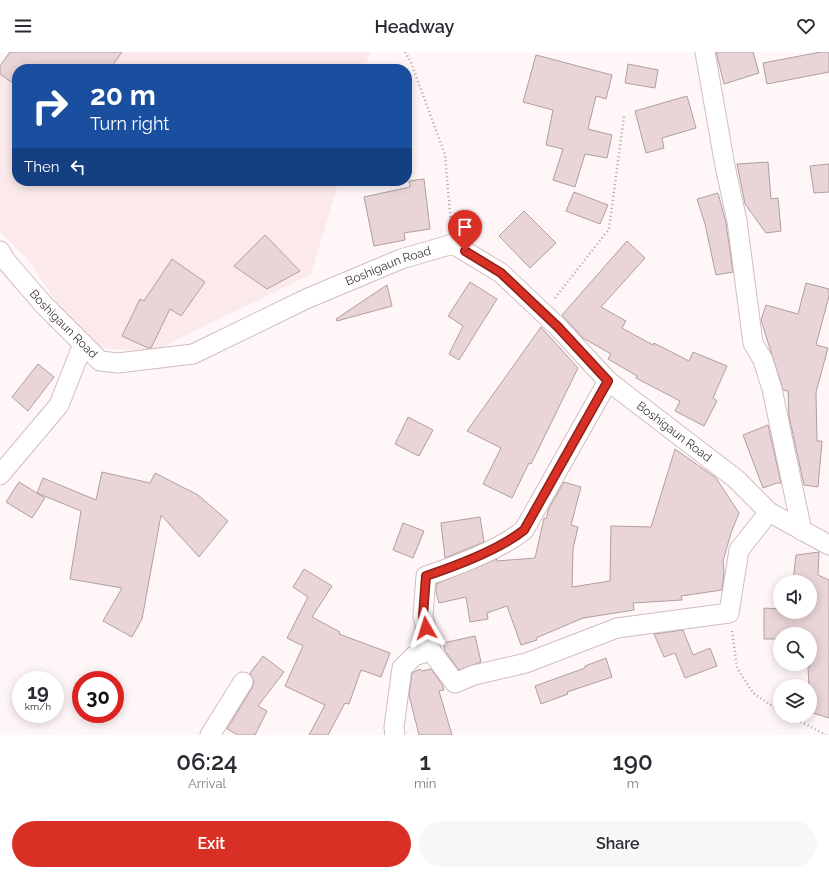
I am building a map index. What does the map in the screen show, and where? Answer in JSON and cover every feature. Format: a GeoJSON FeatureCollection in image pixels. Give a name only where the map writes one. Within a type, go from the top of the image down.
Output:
{"type":"FeatureCollection","features":[{"type":"Feature","properties":{"kind":"street"},"geometry":{"type":"LineString","coordinates":[[705,52],[725,166],[737,221],[753,343],[763,360],[772,389],[802,531]]}},
{"type":"Feature","properties":{"kind":"street","name":"Boshigaun Road"},"geometry":{"type":"LineString","coordinates":[[0,251],[6,261],[43,304],[100,361],[118,363],[193,354],[306,299],[401,259],[453,244],[501,273],[558,327],[608,381],[736,479],[769,512],[829,545]]}},
{"type":"Feature","properties":{"kind":"street"},"geometry":{"type":"LineString","coordinates":[[0,475],[59,405],[83,344]]}},
{"type":"Feature","properties":{"kind":"street"},"geometry":{"type":"LineString","coordinates":[[608,381],[524,530],[513,539],[446,569],[426,576],[423,616],[431,651],[455,683],[474,675],[526,663],[617,628],[729,613],[738,550],[769,512]]}},
{"type":"Feature","properties":{"kind":"street"},"geometry":{"type":"LineString","coordinates":[[389,732],[402,668],[414,656],[431,651]]}},
{"type":"Feature","properties":{"kind":"street"},"geometry":{"type":"LineString","coordinates":[[210,735],[243,682]]}},
{"type":"Feature","properties":{"kind":"path"},"geometry":{"type":"LineString","coordinates":[[405,52],[412,64]]}},
{"type":"Feature","properties":{"kind":"path"},"geometry":{"type":"LineString","coordinates":[[412,65],[445,155],[453,244]]}},
{"type":"Feature","properties":{"kind":"path"},"geometry":{"type":"LineString","coordinates":[[543,314],[609,230],[624,116]]}},
{"type":"Feature","properties":{"kind":"path"},"geometry":{"type":"LineString","coordinates":[[729,613],[737,668],[753,693],[773,706]]}},
{"type":"Feature","properties":{"kind":"path"},"geometry":{"type":"LineString","coordinates":[[803,723],[826,735]]}},
{"type":"Feature","properties":{"kind":"shaded area"},"geometry":{"type":"Polygon","coordinates":[[[15,52],[370,52],[366,64],[12,64],[12,186],[337,186],[311,274],[152,352],[103,348],[84,336],[61,309],[29,260],[0,232],[0,75],[15,52]]]}},
{"type":"Feature","properties":{"kind":"building"},"geometry":{"type":"Polygon","coordinates":[[[10,52],[122,52],[114,64],[12,64],[12,82],[0,74],[0,66],[10,52]]]}},
{"type":"Feature","properties":{"kind":"building"},"geometry":{"type":"Polygon","coordinates":[[[716,52],[753,52],[759,73],[724,84],[716,52]]]}},
{"type":"Feature","properties":{"kind":"building"},"geometry":{"type":"Polygon","coordinates":[[[821,52],[829,52],[829,72],[767,84],[763,63],[821,52]]]}},
{"type":"Feature","properties":{"kind":"building"},"geometry":{"type":"Polygon","coordinates":[[[536,55],[612,75],[606,99],[596,96],[588,129],[612,135],[607,158],[585,154],[575,187],[553,180],[563,149],[546,145],[553,110],[523,102],[536,55]]]}},
{"type":"Feature","properties":{"kind":"building"},"geometry":{"type":"Polygon","coordinates":[[[628,64],[658,70],[655,88],[625,83],[628,64]]]}},
{"type":"Feature","properties":{"kind":"building"},"geometry":{"type":"Polygon","coordinates":[[[687,96],[696,128],[662,138],[664,148],[646,153],[635,111],[687,96]]]}},
{"type":"Feature","properties":{"kind":"building"},"geometry":{"type":"Polygon","coordinates":[[[768,162],[771,199],[778,198],[781,231],[766,233],[745,204],[737,164],[768,162]]]}},
{"type":"Feature","properties":{"kind":"building"},"geometry":{"type":"Polygon","coordinates":[[[829,164],[829,192],[814,193],[810,166],[829,164]]]}},
{"type":"Feature","properties":{"kind":"building"},"geometry":{"type":"Polygon","coordinates":[[[424,179],[430,229],[404,233],[405,240],[374,246],[364,197],[410,187],[412,186],[412,181],[424,179]]]}},
{"type":"Feature","properties":{"kind":"building"},"geometry":{"type":"Polygon","coordinates":[[[574,192],[608,205],[600,224],[566,211],[574,192]]]}},
{"type":"Feature","properties":{"kind":"building"},"geometry":{"type":"Polygon","coordinates":[[[718,193],[726,223],[733,272],[716,275],[705,224],[697,199],[718,193]]]}},
{"type":"Feature","properties":{"kind":"building"},"geometry":{"type":"Polygon","coordinates":[[[524,211],[556,243],[530,268],[499,236],[524,211]]]}},
{"type":"Feature","properties":{"kind":"building"},"geometry":{"type":"Polygon","coordinates":[[[265,235],[300,271],[267,289],[234,266],[265,235]]]}},
{"type":"Feature","properties":{"kind":"building"},"geometry":{"type":"Polygon","coordinates":[[[627,241],[645,258],[601,307],[626,321],[622,328],[653,345],[654,343],[689,361],[693,352],[727,366],[713,398],[717,401],[704,426],[675,411],[680,401],[636,378],[637,376],[608,359],[611,354],[583,338],[562,315],[627,241]]]}},
{"type":"Feature","properties":{"kind":"building"},"geometry":{"type":"Polygon","coordinates":[[[172,259],[205,282],[181,316],[170,309],[151,348],[148,348],[122,336],[140,299],[144,301],[172,259]]]}},
{"type":"Feature","properties":{"kind":"building"},"geometry":{"type":"Polygon","coordinates":[[[470,282],[497,299],[459,360],[449,354],[463,326],[448,316],[470,282]]]}},
{"type":"Feature","properties":{"kind":"building"},"geometry":{"type":"Polygon","coordinates":[[[806,283],[829,289],[829,296],[816,345],[828,348],[816,392],[817,441],[822,441],[818,487],[804,485],[789,416],[788,391],[783,390],[761,320],[766,305],[798,314],[806,283]]]}},
{"type":"Feature","properties":{"kind":"building"},"geometry":{"type":"Polygon","coordinates":[[[387,285],[392,306],[337,321],[336,319],[387,285]]]}},
{"type":"Feature","properties":{"kind":"building"},"geometry":{"type":"Polygon","coordinates":[[[541,327],[578,368],[531,464],[529,463],[512,498],[483,484],[501,448],[467,431],[541,327]]]}},
{"type":"Feature","properties":{"kind":"building"},"geometry":{"type":"Polygon","coordinates":[[[38,364],[54,377],[28,411],[12,397],[38,364]]]}},
{"type":"Feature","properties":{"kind":"building"},"geometry":{"type":"Polygon","coordinates":[[[408,417],[433,430],[419,456],[395,444],[408,417]]]}},
{"type":"Feature","properties":{"kind":"building"},"geometry":{"type":"Polygon","coordinates":[[[768,425],[781,483],[763,488],[743,435],[768,425]]]}},
{"type":"Feature","properties":{"kind":"building"},"geometry":{"type":"Polygon","coordinates":[[[675,449],[716,478],[739,513],[731,533],[723,561],[724,572],[722,590],[681,596],[682,600],[633,603],[634,610],[583,618],[536,638],[537,640],[521,645],[507,606],[487,613],[488,619],[470,622],[466,597],[439,603],[436,592],[436,584],[497,559],[497,561],[535,558],[544,518],[546,519],[549,508],[564,482],[581,487],[571,525],[578,527],[573,549],[572,587],[610,581],[611,526],[651,527],[675,449]]]}},
{"type":"Feature","properties":{"kind":"building"},"geometry":{"type":"Polygon","coordinates":[[[102,472],[150,483],[155,473],[198,495],[228,521],[199,557],[161,515],[142,619],[132,637],[103,621],[122,588],[70,579],[81,511],[37,493],[43,478],[96,500],[102,472]]]}},
{"type":"Feature","properties":{"kind":"building"},"geometry":{"type":"Polygon","coordinates":[[[19,482],[45,498],[32,518],[6,502],[19,482]]]}},
{"type":"Feature","properties":{"kind":"building"},"geometry":{"type":"Polygon","coordinates":[[[480,517],[484,542],[445,558],[441,523],[480,517]]]}},
{"type":"Feature","properties":{"kind":"building"},"geometry":{"type":"Polygon","coordinates":[[[403,523],[424,531],[413,558],[393,550],[403,523]]]}},
{"type":"Feature","properties":{"kind":"building"},"geometry":{"type":"Polygon","coordinates":[[[819,552],[818,575],[829,580],[829,718],[817,714],[817,679],[809,679],[808,671],[817,671],[817,627],[773,627],[773,639],[764,639],[764,608],[773,609],[773,619],[817,619],[817,575],[794,575],[796,555],[819,552]]]}},
{"type":"Feature","properties":{"kind":"building"},"geometry":{"type":"Polygon","coordinates":[[[304,569],[332,586],[312,617],[340,632],[339,634],[390,653],[381,677],[361,670],[349,704],[345,703],[328,735],[309,735],[325,705],[285,686],[303,646],[287,638],[308,597],[293,587],[304,569]]]}},
{"type":"Feature","properties":{"kind":"building"},"geometry":{"type":"Polygon","coordinates":[[[683,630],[693,655],[710,648],[717,666],[685,678],[675,653],[664,657],[654,634],[683,630]]]}},
{"type":"Feature","properties":{"kind":"building"},"geometry":{"type":"Polygon","coordinates":[[[475,636],[481,662],[459,670],[445,651],[443,643],[475,636]]]}},
{"type":"Feature","properties":{"kind":"building"},"geometry":{"type":"Polygon","coordinates":[[[263,656],[284,672],[258,706],[267,711],[255,735],[238,735],[227,729],[252,688],[254,682],[250,673],[263,656]]]}},
{"type":"Feature","properties":{"kind":"building"},"geometry":{"type":"Polygon","coordinates":[[[606,658],[612,677],[567,692],[568,694],[541,704],[535,686],[585,668],[585,666],[606,658]]]}},
{"type":"Feature","properties":{"kind":"building"},"geometry":{"type":"Polygon","coordinates":[[[420,669],[422,671],[431,669],[442,684],[444,690],[439,691],[452,735],[419,735],[409,695],[412,673],[420,669]]]}},
{"type":"Feature","properties":{"kind":"route"},"geometry":{"type":"LineString","coordinates":[[426,628],[423,616],[426,576],[446,569],[513,539],[524,530],[608,381],[558,327],[501,273],[465,251]]}}]}
